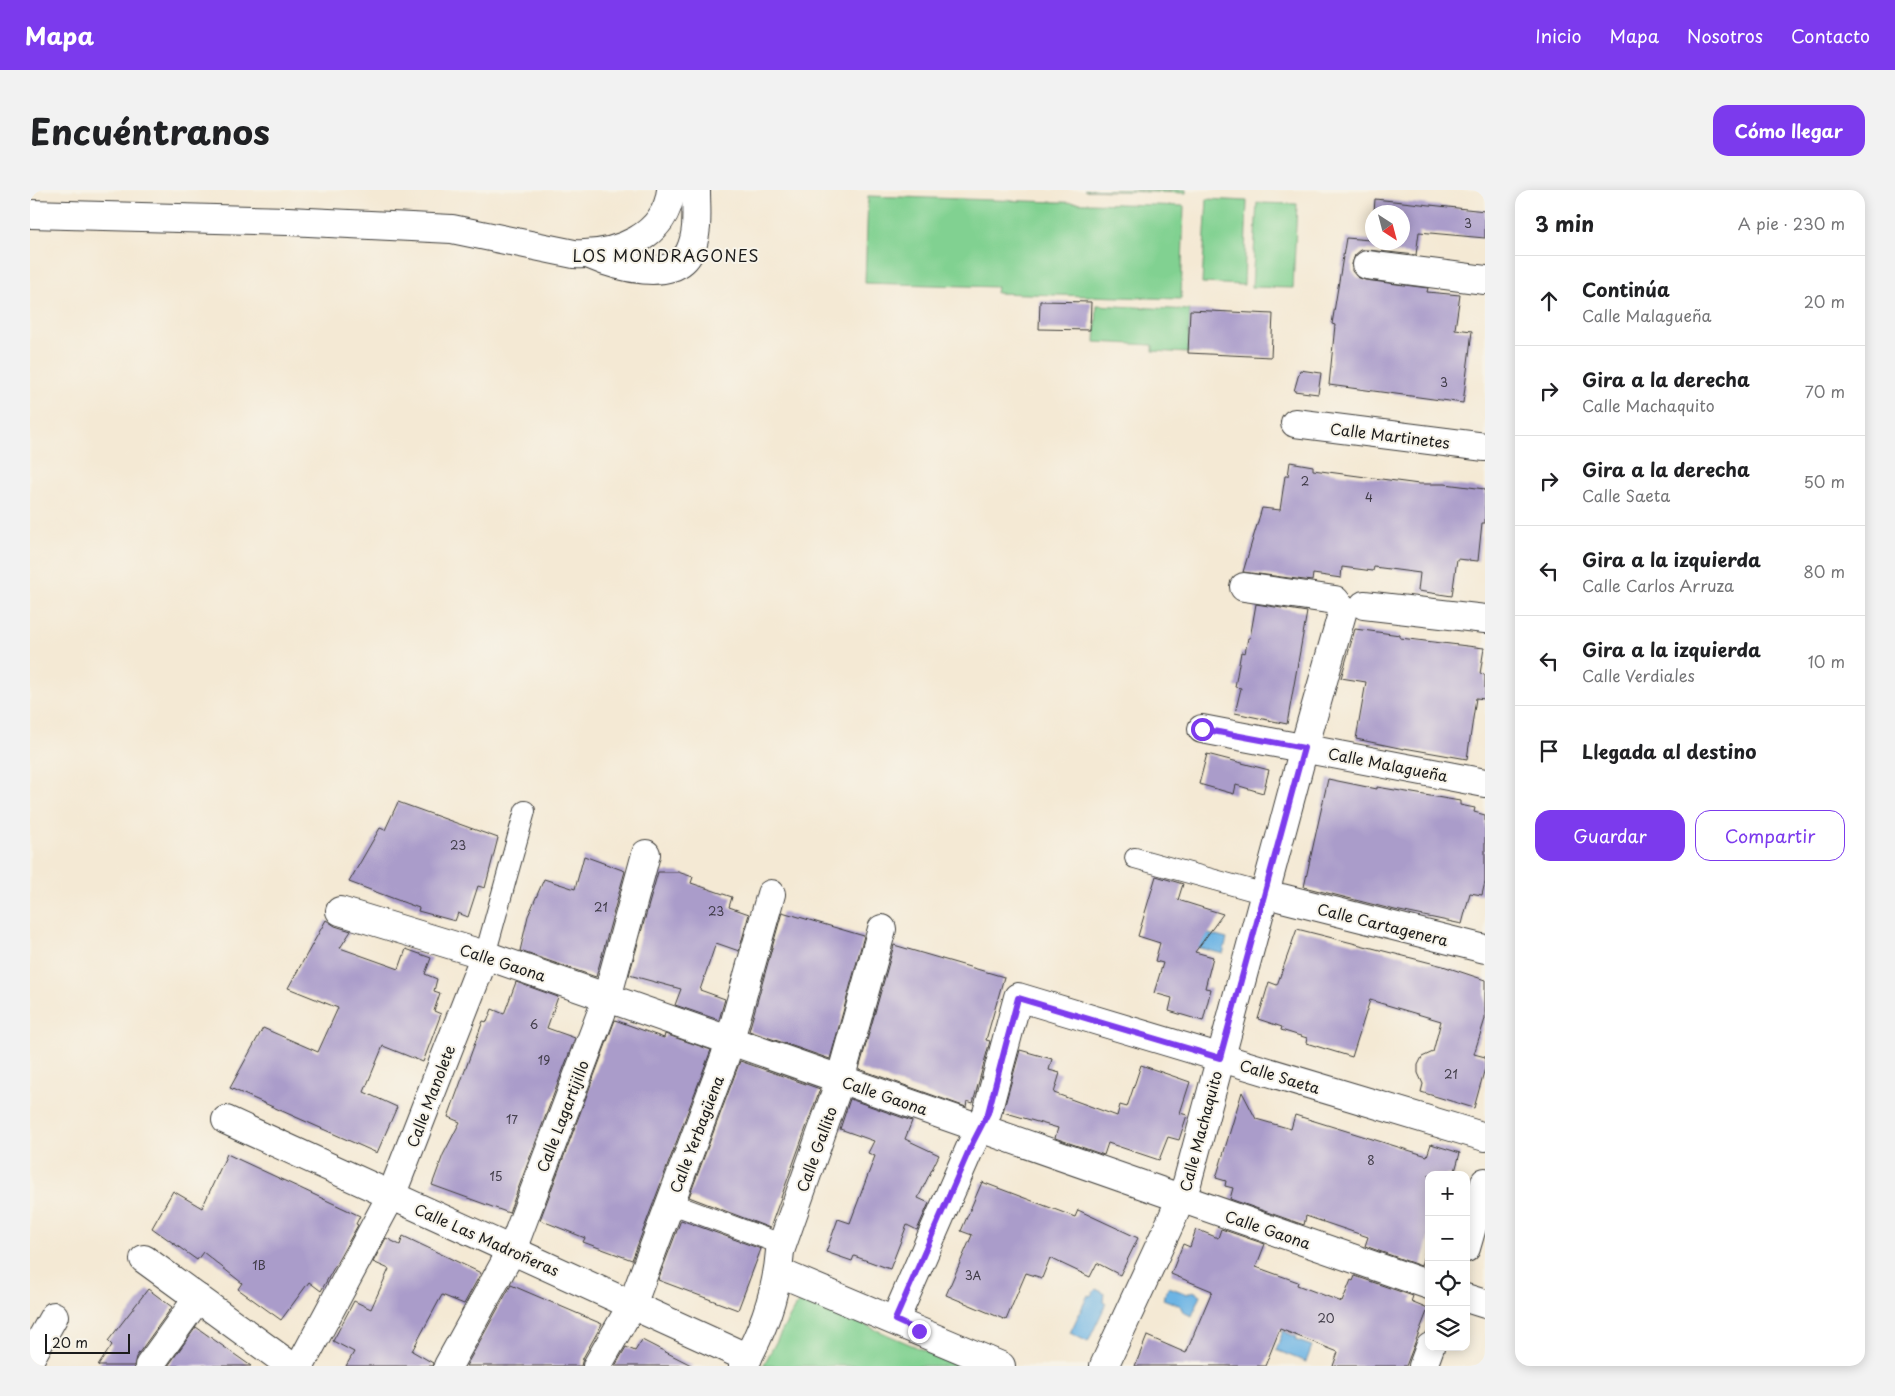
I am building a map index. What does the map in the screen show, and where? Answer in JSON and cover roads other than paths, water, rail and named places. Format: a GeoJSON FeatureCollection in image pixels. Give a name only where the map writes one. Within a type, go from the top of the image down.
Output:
{"type":"FeatureCollection","features":[{"type":"Feature","properties":{"kind":"street"},"geometry":{"type":"LineString","coordinates":[[30,214],[288,220],[452,229],[574,254],[590,255],[630,244],[656,225],[669,204],[671,190]]}},
{"type":"Feature","properties":{"kind":"street"},"geometry":{"type":"LineString","coordinates":[[590,255],[609,263],[652,270],[664,269],[679,264],[689,254],[696,229],[696,190]]}},
{"type":"Feature","properties":{"kind":"street"},"geometry":{"type":"LineString","coordinates":[[656,225],[660,243],[667,251],[677,254],[689,254]]}},
{"type":"Feature","properties":{"kind":"street"},"geometry":{"type":"LineString","coordinates":[[1367,265],[1485,280]]}},
{"type":"Feature","properties":{"kind":"street","name":"Calle Martinetes"},"geometry":{"type":"LineString","coordinates":[[1295,423],[1485,447]]}},
{"type":"Feature","properties":{"kind":"street","name":"Calle Machaquito"},"geometry":{"type":"LineString","coordinates":[[1104,1366],[1181,1198],[1343,610],[1335,600],[1244,588]]}},
{"type":"Feature","properties":{"kind":"street"},"geometry":{"type":"LineString","coordinates":[[1364,604],[1485,619]]}},
{"type":"Feature","properties":{"kind":"street","name":"Calle Malagueña"},"geometry":{"type":"LineString","coordinates":[[1202,729],[1485,783]]}},
{"type":"Feature","properties":{"kind":"street","name":"Calle Manolete"},"geometry":{"type":"LineString","coordinates":[[300,1366],[391,1196],[485,955],[524,811]]}},
{"type":"Feature","properties":{"kind":"street","name":"Calle Lagartijillo"},"geometry":{"type":"LineString","coordinates":[[448,1366],[512,1250],[607,998],[646,854]]}},
{"type":"Feature","properties":{"kind":"street"},"geometry":{"type":"LineString","coordinates":[[1135,858],[1251,890]]}},
{"type":"Feature","properties":{"kind":"street","name":"Calle Yerbagüena"},"geometry":{"type":"LineString","coordinates":[[597,1366],[632,1305],[730,1041],[771,894]]}},
{"type":"Feature","properties":{"kind":"street","name":"Calle Cartagenera"},"geometry":{"type":"LineString","coordinates":[[1282,898],[1485,949]]}},
{"type":"Feature","properties":{"kind":"street","name":"Calle Gaona"},"geometry":{"type":"LineString","coordinates":[[340,911],[485,955],[1425,1284]]}},
{"type":"Feature","properties":{"kind":"street","name":"Calle Gallito"},"geometry":{"type":"LineString","coordinates":[[746,1362],[771,1302],[778,1272],[780,1251],[840,1080],[882,929]]}},
{"type":"Feature","properties":{"kind":"street","name":"Calle Saeta"},"geometry":{"type":"LineString","coordinates":[[980,1129],[988,1113],[1018,998],[1485,1137]]}},
{"type":"Feature","properties":{"kind":"street","name":"Calle Las Madroñeras"},"geometry":{"type":"LineString","coordinates":[[226,1120],[632,1305],[746,1362]]}},
{"type":"Feature","properties":{"kind":"street"},"geometry":{"type":"LineString","coordinates":[[895,1320],[980,1129]]}},
{"type":"Feature","properties":{"kind":"street"},"geometry":{"type":"LineString","coordinates":[[1470,1234],[1485,1182]]}},
{"type":"Feature","properties":{"kind":"street"},"geometry":{"type":"LineString","coordinates":[[670,1203],[770,1240]]}},
{"type":"Feature","properties":{"kind":"street"},"geometry":{"type":"LineString","coordinates":[[144,1258],[291,1366]]}},
{"type":"Feature","properties":{"kind":"street"},"geometry":{"type":"LineString","coordinates":[[778,1272],[1001,1366]]}},
{"type":"Feature","properties":{"kind":"street"},"geometry":{"type":"LineString","coordinates":[[149,1366],[198,1298]]}},
{"type":"Feature","properties":{"kind":"street"},"geometry":{"type":"LineString","coordinates":[[1470,1299],[1485,1304]]}},
{"type":"Feature","properties":{"kind":"street"},"geometry":{"type":"LineString","coordinates":[[30,1359],[54,1316]]}},
{"type":"Feature","properties":{"kind":"street"},"geometry":{"type":"LineString","coordinates":[[1423,1366],[1429,1351]]}},
{"type":"Feature","properties":{"kind":"water"},"geometry":{"type":"Polygon","coordinates":[[[1197,931],[1227,939],[1223,954],[1192,946],[1197,931]]]}},
{"type":"Feature","properties":{"kind":"water"},"geometry":{"type":"Polygon","coordinates":[[[1169,1287],[1187,1294],[1193,1291],[1201,1295],[1192,1316],[1185,1313],[1181,1306],[1163,1299],[1169,1287]]]}},
{"type":"Feature","properties":{"kind":"water"},"geometry":{"type":"Polygon","coordinates":[[[1096,1289],[1104,1293],[1103,1302],[1106,1304],[1088,1342],[1070,1333],[1088,1295],[1090,1296],[1096,1289]]]}},
{"type":"Feature","properties":{"kind":"water"},"geometry":{"type":"Polygon","coordinates":[[[1283,1331],[1296,1337],[1295,1340],[1312,1346],[1306,1362],[1276,1350],[1283,1331]]]}},
{"type":"Feature","properties":{"kind":"district","name":"LOS MONDRAGONES"},"geometry":{"type":"Point","coordinates":[666,255]}}]}
